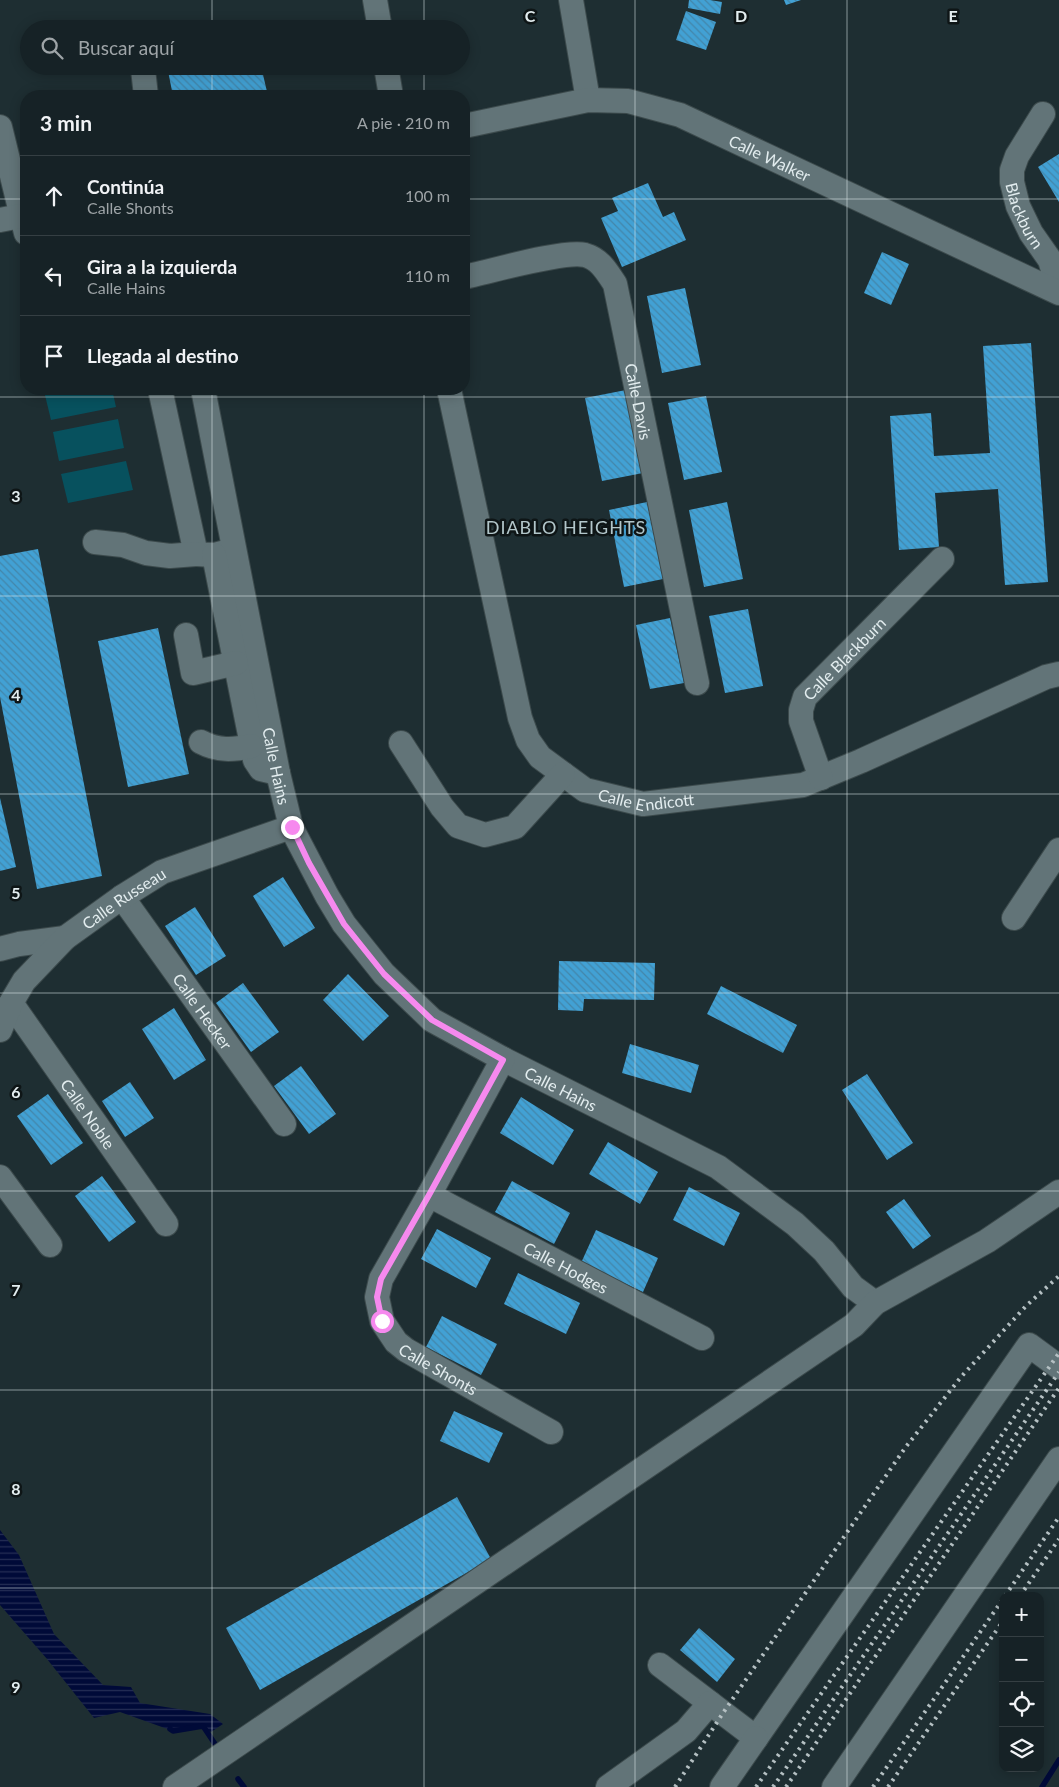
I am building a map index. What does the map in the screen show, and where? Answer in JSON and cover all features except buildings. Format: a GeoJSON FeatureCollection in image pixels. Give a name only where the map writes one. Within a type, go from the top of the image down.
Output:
{"type":"FeatureCollection","features":[{"type":"Feature","properties":{"kind":"street"},"geometry":{"type":"LineString","coordinates":[[375,0],[378,20]]}},
{"type":"Feature","properties":{"kind":"street"},"geometry":{"type":"LineString","coordinates":[[571,0],[588,100]]}},
{"type":"Feature","properties":{"kind":"street"},"geometry":{"type":"LineString","coordinates":[[144,75],[145,90]]}},
{"type":"Feature","properties":{"kind":"street"},"geometry":{"type":"LineString","coordinates":[[388,75],[390,90]]}},
{"type":"Feature","properties":{"kind":"street","name":"Calle Walker"},"geometry":{"type":"LineString","coordinates":[[470,125],[588,100],[628,101],[680,115],[1059,292]]}},
{"type":"Feature","properties":{"kind":"street","name":"Blackburn"},"geometry":{"type":"LineString","coordinates":[[1043,114],[1017,156],[1012,170],[1012,182],[1018,206],[1032,233],[1050,260],[1059,292]]}},
{"type":"Feature","properties":{"kind":"street"},"geometry":{"type":"LineString","coordinates":[[0,127],[19,221]]}},
{"type":"Feature","properties":{"kind":"street","name":"Calle Davis"},"geometry":{"type":"LineString","coordinates":[[470,277],[562,255],[585,255],[601,264],[615,284],[696,684]]}},
{"type":"Feature","properties":{"kind":"street"},"geometry":{"type":"LineString","coordinates":[[162,395],[214,553],[255,760],[261,768],[278,773]]}},
{"type":"Feature","properties":{"kind":"street","name":"Calle Hains"},"geometry":{"type":"LineString","coordinates":[[203,395],[214,553],[292,827],[309,863],[344,924],[384,974],[432,1020],[503,1060],[718,1167],[795,1224],[824,1251],[853,1287],[875,1303]]}},
{"type":"Feature","properties":{"kind":"street","name":"Calle Endicott"},"geometry":{"type":"LineString","coordinates":[[450,395],[520,718],[528,740],[540,756],[585,790],[643,804],[803,785],[861,761],[1046,677],[1059,674]]}},
{"type":"Feature","properties":{"kind":"street"},"geometry":{"type":"LineString","coordinates":[[94,542],[123,545],[146,553],[170,556],[214,553]]}},
{"type":"Feature","properties":{"kind":"street","name":"Calle Blackburn"},"geometry":{"type":"LineString","coordinates":[[820,778],[801,721],[801,710],[805,697],[942,559]]}},
{"type":"Feature","properties":{"kind":"street"},"geometry":{"type":"LineString","coordinates":[[186,635],[193,672],[236,663]]}},
{"type":"Feature","properties":{"kind":"street"},"geometry":{"type":"LineString","coordinates":[[201,742],[221,749],[251,746]]}},
{"type":"Feature","properties":{"kind":"street"},"geometry":{"type":"LineString","coordinates":[[401,743],[442,807],[458,826],[485,835],[515,827],[563,774]]}},
{"type":"Feature","properties":{"kind":"street","name":"Calle Russeau"},"geometry":{"type":"LineString","coordinates":[[0,1030],[11,1003],[24,981],[65,938],[122,897],[162,872],[292,827]]}},
{"type":"Feature","properties":{"kind":"street"},"geometry":{"type":"LineString","coordinates":[[1014,918],[1059,850]]}},
{"type":"Feature","properties":{"kind":"street","name":"Calle Hecker"},"geometry":{"type":"LineString","coordinates":[[122,897],[284,1124]]}},
{"type":"Feature","properties":{"kind":"street"},"geometry":{"type":"LineString","coordinates":[[0,949],[18,944],[65,938]]}},
{"type":"Feature","properties":{"kind":"street","name":"Calle Noble"},"geometry":{"type":"LineString","coordinates":[[11,1003],[166,1224]]}},
{"type":"Feature","properties":{"kind":"street","name":"Calle Shonts"},"geometry":{"type":"LineString","coordinates":[[503,1060],[381,1279],[377,1297],[382,1321],[396,1342],[406,1350],[551,1432]]}},
{"type":"Feature","properties":{"kind":"street"},"geometry":{"type":"LineString","coordinates":[[0,1177],[50,1245]]}},
{"type":"Feature","properties":{"kind":"street"},"geometry":{"type":"LineString","coordinates":[[176,1787],[264,1725],[854,1325],[875,1303],[987,1241],[1059,1192]]}},
{"type":"Feature","properties":{"kind":"street","name":"Calle Hodges"},"geometry":{"type":"LineString","coordinates":[[429,1195],[702,1338]]}},
{"type":"Feature","properties":{"kind":"street"},"geometry":{"type":"LineString","coordinates":[[722,1787],[1029,1345],[1059,1367]]}},
{"type":"Feature","properties":{"kind":"street"},"geometry":{"type":"LineString","coordinates":[[834,1787],[1059,1459]]}},
{"type":"Feature","properties":{"kind":"street"},"geometry":{"type":"LineString","coordinates":[[660,1665],[756,1738]]}},
{"type":"Feature","properties":{"kind":"street"},"geometry":{"type":"LineString","coordinates":[[608,1787],[686,1731],[710,1703]]}},
{"type":"Feature","properties":{"kind":"shaded area"},"geometry":{"type":"Polygon","coordinates":[[[45,395],[113,395],[116,407],[51,420],[45,395]]]}},
{"type":"Feature","properties":{"kind":"shaded area"},"geometry":{"type":"Polygon","coordinates":[[[118,419],[124,448],[59,461],[53,432],[118,419]]]}},
{"type":"Feature","properties":{"kind":"shaded area"},"geometry":{"type":"Polygon","coordinates":[[[126,461],[133,490],[68,503],[61,474],[126,461]]]}},
{"type":"Feature","properties":{"kind":"shaded area"},"geometry":{"type":"Polygon","coordinates":[[[0,1530],[19,1555],[54,1634],[103,1685],[131,1687],[140,1703],[210,1714],[223,1724],[211,1732],[203,1726],[173,1731],[120,1712],[94,1718],[47,1659],[0,1605],[0,1530]]]}},
{"type":"Feature","properties":{"kind":"waterway"},"geometry":{"type":"LineString","coordinates":[[170,1729],[173,1731],[203,1726],[217,1747]]}},
{"type":"Feature","properties":{"kind":"waterway"},"geometry":{"type":"LineString","coordinates":[[1042,1787],[1059,1760]]}},
{"type":"Feature","properties":{"kind":"waterway"},"geometry":{"type":"LineString","coordinates":[[238,1779],[244,1787]]}},
{"type":"Feature","properties":{"kind":"railway"},"geometry":{"type":"LineString","coordinates":[[675,1787],[723,1713],[905,1448],[961,1377],[1026,1306],[1059,1276]]}},
{"type":"Feature","properties":{"kind":"railway"},"geometry":{"type":"LineString","coordinates":[[756,1787],[1059,1353]]}},
{"type":"Feature","properties":{"kind":"railway"},"geometry":{"type":"LineString","coordinates":[[773,1787],[1059,1372]]}},
{"type":"Feature","properties":{"kind":"railway"},"geometry":{"type":"LineString","coordinates":[[786,1787],[1059,1388]]}},
{"type":"Feature","properties":{"kind":"railway"},"geometry":{"type":"LineString","coordinates":[[1008,1592],[1059,1517]]}},
{"type":"Feature","properties":{"kind":"railway"},"geometry":{"type":"LineString","coordinates":[[1023,1592],[1059,1539]]}},
{"type":"Feature","properties":{"kind":"railway"},"geometry":{"type":"LineString","coordinates":[[873,1787],[999,1605]]}},
{"type":"Feature","properties":{"kind":"railway"},"geometry":{"type":"LineString","coordinates":[[888,1787],[999,1627]]}},
{"type":"Feature","properties":{"kind":"district","name":"DIABLO HEIGHTS"},"geometry":{"type":"Point","coordinates":[566,527]}},
{"type":"Feature","properties":{"kind":"route"},"geometry":{"type":"LineString","coordinates":[[292,827],[309,863],[344,924],[384,974],[432,1020],[503,1060],[381,1279],[377,1297],[382,1321]]}}]}
